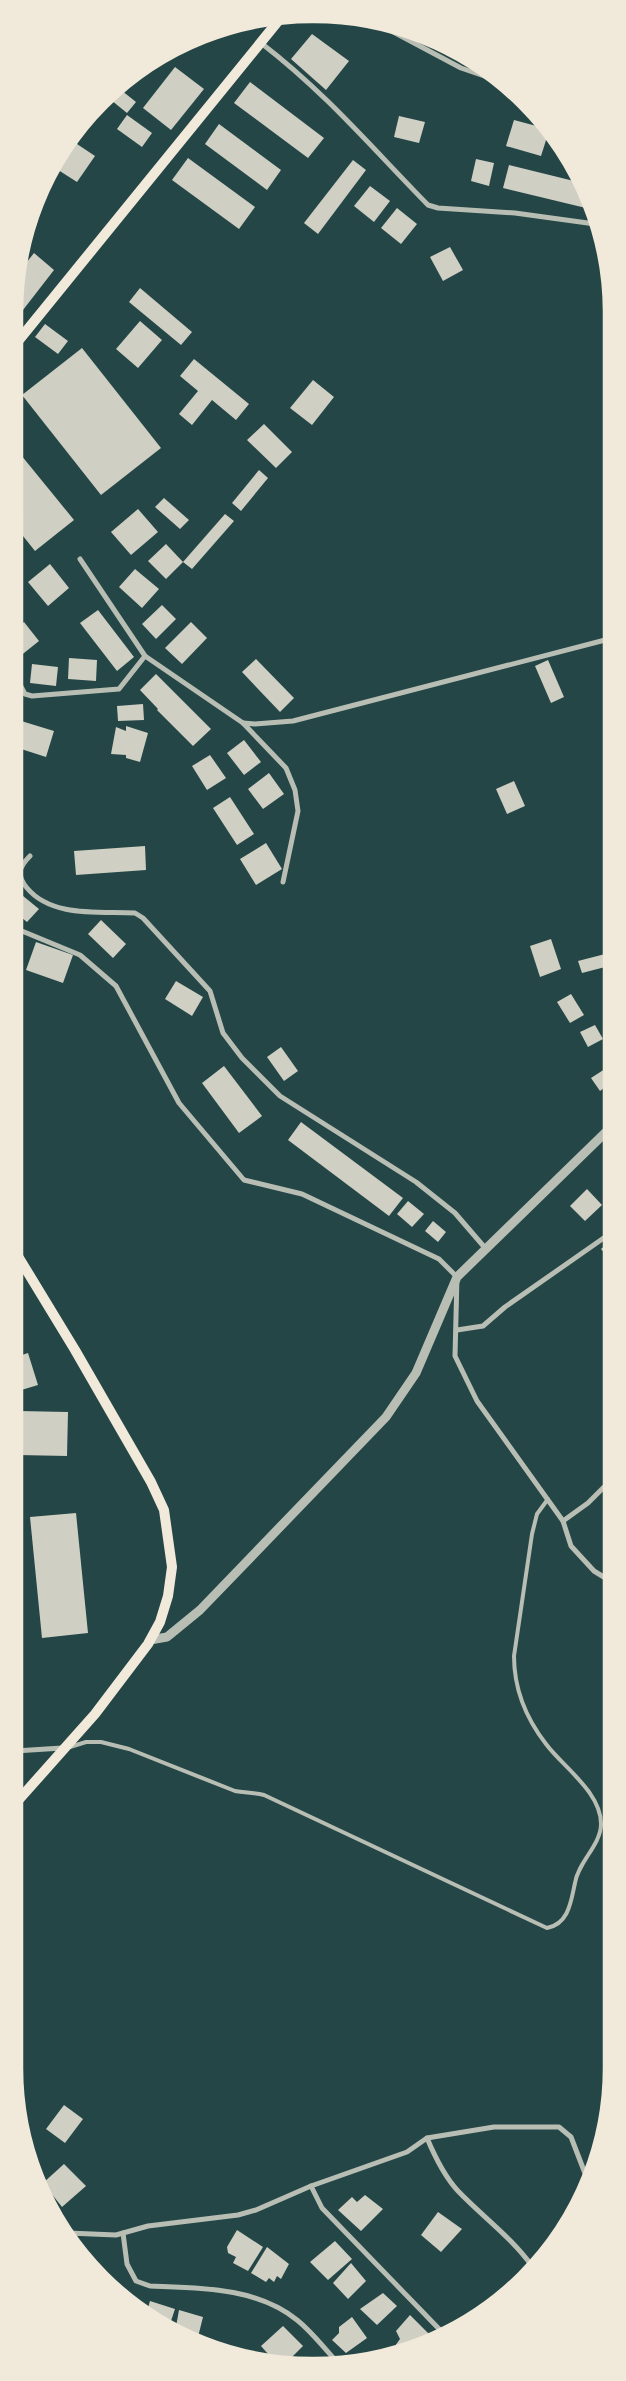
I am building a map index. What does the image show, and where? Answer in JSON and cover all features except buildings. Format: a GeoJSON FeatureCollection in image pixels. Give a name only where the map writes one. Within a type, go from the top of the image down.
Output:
{"type":"FeatureCollection","features":[{"type":"Feature","properties":{"kind":"main road"},"geometry":{"type":"LineString","coordinates":[[22,336],[275,25]]}},
{"type":"Feature","properties":{"kind":"main road"},"geometry":{"type":"LineString","coordinates":[[22,1263],[137,1454],[164,1510],[172,1567],[166,1605],[160,1622],[150,1640],[130,1670],[67,1748],[22,1796]]}},
{"type":"Feature","properties":{"kind":"street"},"geometry":{"type":"LineString","coordinates":[[400,36],[462,68],[476,73]]}},
{"type":"Feature","properties":{"kind":"street"},"geometry":{"type":"LineString","coordinates":[[261,43],[312,84],[428,205],[438,208],[516,213],[589,223]]}},
{"type":"Feature","properties":{"kind":"street"},"geometry":{"type":"LineString","coordinates":[[80,559],[145,656],[243,723],[286,768],[295,790],[298,811],[283,882]]}},
{"type":"Feature","properties":{"kind":"street"},"geometry":{"type":"LineString","coordinates":[[243,723],[293,721],[604,640]]}},
{"type":"Feature","properties":{"kind":"street"},"geometry":{"type":"LineString","coordinates":[[22,688],[25,694],[32,696],[119,690],[145,656]]}},
{"type":"Feature","properties":{"kind":"street"},"geometry":{"type":"LineString","coordinates":[[22,865],[30,856]]}},
{"type":"Feature","properties":{"kind":"street"},"geometry":{"type":"LineString","coordinates":[[22,883],[33,896],[56,908],[135,913],[143,918],[210,991],[223,1033],[242,1058],[274,1090],[309,1117],[416,1182],[455,1213],[486,1249]]}},
{"type":"Feature","properties":{"kind":"street"},"geometry":{"type":"LineString","coordinates":[[22,931],[80,955],[116,986],[179,1102],[244,1180],[302,1194],[439,1259],[457,1277],[455,1356],[477,1401],[563,1521],[571,1546],[594,1571],[604,1577]]}},
{"type":"Feature","properties":{"kind":"street"},"geometry":{"type":"LineString","coordinates":[[150,1640],[167,1637],[200,1610],[386,1417],[416,1373],[457,1277],[604,1134]]}},
{"type":"Feature","properties":{"kind":"street"},"geometry":{"type":"LineString","coordinates":[[457,1330],[483,1326],[505,1307],[604,1239]]}},
{"type":"Feature","properties":{"kind":"street"},"geometry":{"type":"LineString","coordinates":[[563,1521],[588,1503],[604,1487]]}},
{"type":"Feature","properties":{"kind":"street"},"geometry":{"type":"LineString","coordinates":[[22,1751],[67,1748]]}},
{"type":"Feature","properties":{"kind":"street"},"geometry":{"type":"LineString","coordinates":[[74,2234],[98,2236],[123,2233],[148,2226],[238,2215],[256,2210],[311,2186],[407,2152],[426,2138],[494,2127],[559,2127],[571,2137],[584,2171]]}},
{"type":"Feature","properties":{"kind":"street"},"geometry":{"type":"LineString","coordinates":[[426,2138],[436,2160],[458,2190],[518,2246],[529,2262]]}},
{"type":"Feature","properties":{"kind":"street"},"geometry":{"type":"LineString","coordinates":[[311,2186],[315,2198],[328,2214],[440,2330]]}},
{"type":"Feature","properties":{"kind":"street"},"geometry":{"type":"LineString","coordinates":[[123,2233],[127,2264],[136,2281],[150,2286],[240,2293],[263,2299],[298,2321],[333,2358]]}},
{"type":"Feature","properties":{"kind":"lane"},"geometry":{"type":"LineString","coordinates":[[67,1748],[86,1742],[101,1742],[129,1749],[235,1792],[244,1793],[251,1791],[264,1795],[547,1928],[554,1927],[567,1913],[575,1880],[598,1837],[601,1822],[590,1795],[546,1745],[534,1727],[524,1710],[514,1675],[514,1656],[532,1534],[537,1514],[548,1498]]}},
{"type":"Feature","properties":{"kind":"shaded area"},"geometry":{"type":"Polygon","coordinates":[[[313,22],[370,28],[406,38],[458,61],[505,95],[531,121],[555,152],[574,185],[594,238],[601,275],[604,313],[604,2068],[598,2125],[588,2161],[565,2213],[531,2260],[490,2298],[474,2310],[441,2329],[388,2349],[332,2358],[294,2358],[238,2349],[185,2329],[152,2310],[136,2298],[95,2260],[71,2229],[52,2196],[32,2143],[23,2087],[22,313],[28,256],[38,220],[52,185],[71,152],[95,121],[121,95],[152,71],[185,52],[220,38],[256,28],[313,22]]]}}]}
